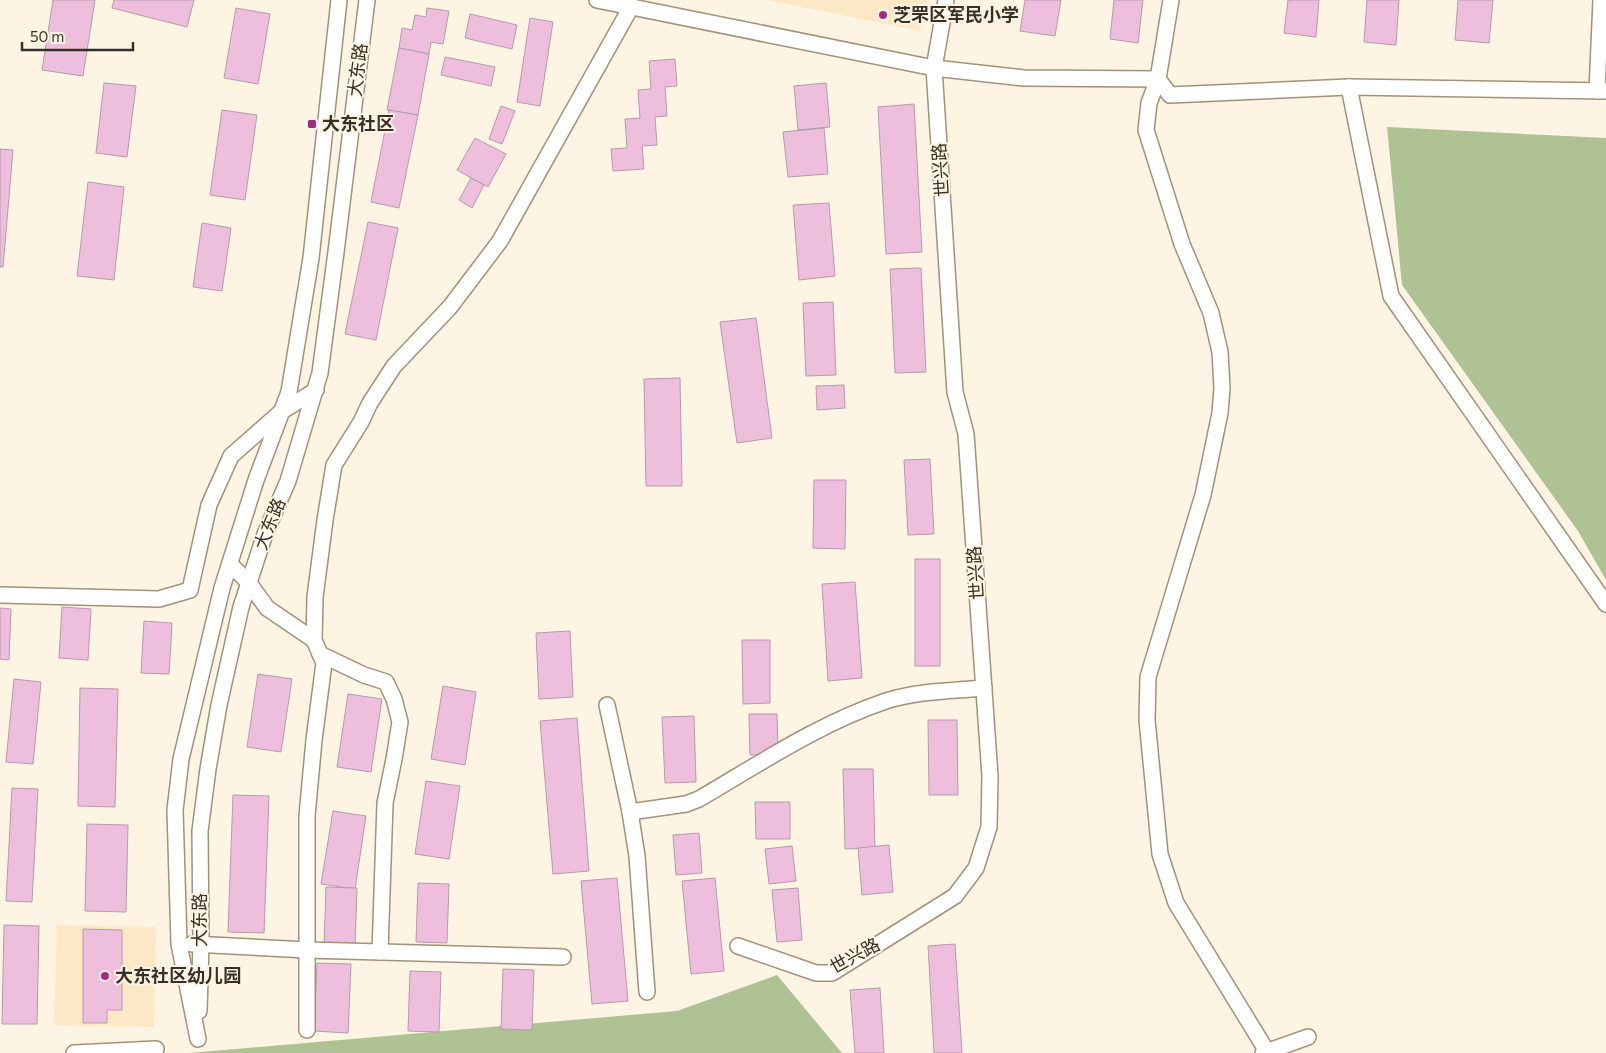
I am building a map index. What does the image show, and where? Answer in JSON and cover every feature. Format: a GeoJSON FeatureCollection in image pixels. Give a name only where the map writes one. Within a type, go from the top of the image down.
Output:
{"type":"FeatureCollection","features":[{"type":"Feature","properties":{"kind":"street","name":"大东路"},"geometry":{"type":"LineString","coordinates":[[340,0],[312,258],[289,392],[256,480],[230,564],[199,681],[181,760],[175,810],[180,944],[198,1039],[201,944],[200,831],[208,769],[219,705],[241,607],[264,534],[288,481],[316,390],[336,252],[367,0]]}},
{"type":"Feature","properties":{"kind":"street"},"geometry":{"type":"LineString","coordinates":[[597,0],[934,68],[1024,78],[1158,80]]}},
{"type":"Feature","properties":{"kind":"street","name":"世兴路"},"geometry":{"type":"LineString","coordinates":[[738,946],[816,973],[832,974],[955,896],[976,868],[989,827],[990,776],[966,434],[955,392],[934,68],[946,0]]}},
{"type":"Feature","properties":{"kind":"street"},"geometry":{"type":"LineString","coordinates":[[1171,0],[1158,80],[1149,103],[1146,130],[1182,244],[1211,313],[1220,352],[1222,388],[1220,413],[1203,495],[1148,677],[1147,720],[1160,854],[1176,903],[1266,1052],[1308,1037]]}},
{"type":"Feature","properties":{"kind":"street"},"geometry":{"type":"LineString","coordinates":[[1158,80],[1170,95],[1349,88],[1602,91],[1601,0]]}},
{"type":"Feature","properties":{"kind":"street"},"geometry":{"type":"LineString","coordinates":[[307,1030],[307,816],[324,663],[317,647],[315,597],[324,520],[334,465],[394,366],[450,307],[500,241],[631,7]]}},
{"type":"Feature","properties":{"kind":"street"},"geometry":{"type":"LineString","coordinates":[[1349,88],[1391,296],[1606,604]]}},
{"type":"Feature","properties":{"kind":"street"},"geometry":{"type":"LineString","coordinates":[[0,595],[159,599],[190,590],[209,505],[232,456],[281,412],[316,390]]}},
{"type":"Feature","properties":{"kind":"street"},"geometry":{"type":"LineString","coordinates":[[230,564],[249,583],[266,608],[317,647],[364,675],[386,682],[394,699],[400,722],[385,803],[380,952]]}},
{"type":"Feature","properties":{"kind":"street"},"geometry":{"type":"LineString","coordinates":[[630,812],[686,804],[700,799],[835,721],[887,701],[920,694],[984,688]]}},
{"type":"Feature","properties":{"kind":"street"},"geometry":{"type":"LineString","coordinates":[[606,705],[630,812],[637,856],[647,992]]}},
{"type":"Feature","properties":{"kind":"street"},"geometry":{"type":"LineString","coordinates":[[180,944],[307,950],[563,957]]}},
{"type":"Feature","properties":{"kind":"street"},"geometry":{"type":"LineString","coordinates":[[74,1053],[156,1049]]}},
{"type":"Feature","properties":{"kind":"shaded area","name":"芝罘区军民小学"},"geometry":{"type":"Polygon","coordinates":[[[767,0],[927,0],[920,31],[767,0]]]}},
{"type":"Feature","properties":{"kind":"shaded area","name":"大东社区幼儿园"},"geometry":{"type":"Polygon","coordinates":[[[57,925],[156,927],[154,1027],[54,1025],[57,925]]]}},
{"type":"Feature","properties":{"kind":"green space"},"geometry":{"type":"Polygon","coordinates":[[[1387,127],[1606,138],[1606,580],[1578,531],[1402,285],[1387,127]]]}},
{"type":"Feature","properties":{"kind":"green space"},"geometry":{"type":"Polygon","coordinates":[[[777,975],[842,1053],[189,1053],[677,1011],[777,975]]]}},
{"type":"Feature","properties":{"kind":"building"},"geometry":{"type":"Polygon","coordinates":[[[53,0],[95,0],[83,76],[42,70],[53,0]]]}},
{"type":"Feature","properties":{"kind":"building"},"geometry":{"type":"Polygon","coordinates":[[[114,0],[194,0],[187,27],[112,8],[114,0]]]}},
{"type":"Feature","properties":{"kind":"building"},"geometry":{"type":"Polygon","coordinates":[[[1025,0],[1061,0],[1055,36],[1020,31],[1025,0]]]}},
{"type":"Feature","properties":{"kind":"building"},"geometry":{"type":"Polygon","coordinates":[[[1114,0],[1143,0],[1138,43],[1110,39],[1114,0]]]}},
{"type":"Feature","properties":{"kind":"building"},"geometry":{"type":"Polygon","coordinates":[[[1288,0],[1319,0],[1316,37],[1284,33],[1288,0]]]}},
{"type":"Feature","properties":{"kind":"building"},"geometry":{"type":"Polygon","coordinates":[[[1367,0],[1399,0],[1396,45],[1364,42],[1367,0]]]}},
{"type":"Feature","properties":{"kind":"building"},"geometry":{"type":"Polygon","coordinates":[[[1458,0],[1493,0],[1489,43],[1455,40],[1458,0]]]}},
{"type":"Feature","properties":{"kind":"building"},"geometry":{"type":"Polygon","coordinates":[[[236,8],[270,14],[258,84],[224,78],[236,8]]]}},
{"type":"Feature","properties":{"kind":"building"},"geometry":{"type":"Polygon","coordinates":[[[427,8],[449,11],[443,44],[431,42],[429,54],[399,48],[402,28],[412,30],[415,15],[426,17],[427,8]]]}},
{"type":"Feature","properties":{"kind":"building"},"geometry":{"type":"Polygon","coordinates":[[[470,14],[517,25],[512,49],[465,38],[470,14]]]}},
{"type":"Feature","properties":{"kind":"building"},"geometry":{"type":"Polygon","coordinates":[[[530,18],[553,22],[540,106],[517,102],[530,18]]]}},
{"type":"Feature","properties":{"kind":"building"},"geometry":{"type":"Polygon","coordinates":[[[399,48],[429,54],[418,115],[387,110],[399,48]]]}},
{"type":"Feature","properties":{"kind":"building"},"geometry":{"type":"Polygon","coordinates":[[[445,57],[495,67],[491,86],[441,75],[445,57]]]}},
{"type":"Feature","properties":{"kind":"building"},"geometry":{"type":"Polygon","coordinates":[[[675,59],[677,86],[665,87],[667,116],[655,117],[657,145],[642,146],[644,169],[613,171],[611,149],[627,148],[625,119],[640,118],[638,90],[651,89],[649,61],[675,59]]]}},
{"type":"Feature","properties":{"kind":"building"},"geometry":{"type":"Polygon","coordinates":[[[104,83],[136,86],[127,157],[96,153],[104,83]]]}},
{"type":"Feature","properties":{"kind":"building"},"geometry":{"type":"Polygon","coordinates":[[[826,83],[830,127],[798,130],[794,86],[826,83]]]}},
{"type":"Feature","properties":{"kind":"building"},"geometry":{"type":"Polygon","coordinates":[[[914,104],[922,252],[886,254],[878,107],[914,104]]]}},
{"type":"Feature","properties":{"kind":"building"},"geometry":{"type":"Polygon","coordinates":[[[501,106],[515,111],[502,144],[489,139],[501,106]]]}},
{"type":"Feature","properties":{"kind":"building"},"geometry":{"type":"Polygon","coordinates":[[[222,110],[257,115],[245,200],[210,195],[222,110]]]}},
{"type":"Feature","properties":{"kind":"building"},"geometry":{"type":"Polygon","coordinates":[[[389,110],[418,115],[399,208],[371,202],[389,110]]]}},
{"type":"Feature","properties":{"kind":"building"},"geometry":{"type":"Polygon","coordinates":[[[824,128],[828,174],[788,177],[783,132],[824,128]]]}},
{"type":"Feature","properties":{"kind":"building"},"geometry":{"type":"Polygon","coordinates":[[[475,138],[506,154],[488,187],[457,170],[475,138]]]}},
{"type":"Feature","properties":{"kind":"building"},"geometry":{"type":"Polygon","coordinates":[[[0,149],[13,150],[3,267],[0,267],[0,149]]]}},
{"type":"Feature","properties":{"kind":"building"},"geometry":{"type":"Polygon","coordinates":[[[471,178],[484,185],[472,208],[459,200],[471,178]]]}},
{"type":"Feature","properties":{"kind":"building"},"geometry":{"type":"Polygon","coordinates":[[[88,182],[124,187],[114,280],[77,276],[88,182]]]}},
{"type":"Feature","properties":{"kind":"building"},"geometry":{"type":"Polygon","coordinates":[[[829,203],[835,276],[799,280],[793,205],[829,203]]]}},
{"type":"Feature","properties":{"kind":"building"},"geometry":{"type":"Polygon","coordinates":[[[368,222],[398,228],[376,340],[345,334],[368,222]]]}},
{"type":"Feature","properties":{"kind":"building"},"geometry":{"type":"Polygon","coordinates":[[[202,223],[231,228],[222,291],[193,287],[202,223]]]}},
{"type":"Feature","properties":{"kind":"building"},"geometry":{"type":"Polygon","coordinates":[[[921,268],[926,372],[895,373],[890,269],[921,268]]]}},
{"type":"Feature","properties":{"kind":"building"},"geometry":{"type":"Polygon","coordinates":[[[833,302],[836,375],[806,376],[803,303],[833,302]]]}},
{"type":"Feature","properties":{"kind":"building"},"geometry":{"type":"Polygon","coordinates":[[[756,318],[772,438],[737,443],[720,322],[756,318]]]}},
{"type":"Feature","properties":{"kind":"building"},"geometry":{"type":"Polygon","coordinates":[[[680,378],[682,486],[646,486],[644,379],[680,378]]]}},
{"type":"Feature","properties":{"kind":"building"},"geometry":{"type":"Polygon","coordinates":[[[844,385],[845,408],[817,410],[816,386],[844,385]]]}},
{"type":"Feature","properties":{"kind":"building"},"geometry":{"type":"Polygon","coordinates":[[[930,459],[934,534],[908,535],[904,460],[930,459]]]}},
{"type":"Feature","properties":{"kind":"building"},"geometry":{"type":"Polygon","coordinates":[[[814,480],[846,480],[845,549],[813,548],[814,480]]]}},
{"type":"Feature","properties":{"kind":"building"},"geometry":{"type":"Polygon","coordinates":[[[915,559],[940,559],[940,666],[915,666],[915,559]]]}},
{"type":"Feature","properties":{"kind":"building"},"geometry":{"type":"Polygon","coordinates":[[[855,582],[862,678],[828,681],[822,584],[855,582]]]}},
{"type":"Feature","properties":{"kind":"building"},"geometry":{"type":"Polygon","coordinates":[[[62,607],[91,609],[88,660],[59,658],[62,607]]]}},
{"type":"Feature","properties":{"kind":"building"},"geometry":{"type":"Polygon","coordinates":[[[0,608],[11,609],[9,660],[0,659],[0,608]]]}},
{"type":"Feature","properties":{"kind":"building"},"geometry":{"type":"Polygon","coordinates":[[[144,621],[172,623],[169,674],[141,673],[144,621]]]}},
{"type":"Feature","properties":{"kind":"building"},"geometry":{"type":"Polygon","coordinates":[[[570,631],[573,697],[539,699],[536,633],[570,631]]]}},
{"type":"Feature","properties":{"kind":"building"},"geometry":{"type":"Polygon","coordinates":[[[742,640],[770,640],[770,703],[743,704],[742,640]]]}},
{"type":"Feature","properties":{"kind":"building"},"geometry":{"type":"Polygon","coordinates":[[[258,674],[292,679],[281,752],[247,747],[258,674]]]}},
{"type":"Feature","properties":{"kind":"building"},"geometry":{"type":"Polygon","coordinates":[[[14,679],[41,682],[33,764],[6,762],[14,679]]]}},
{"type":"Feature","properties":{"kind":"building"},"geometry":{"type":"Polygon","coordinates":[[[443,686],[476,692],[465,765],[431,759],[443,686]]]}},
{"type":"Feature","properties":{"kind":"building"},"geometry":{"type":"Polygon","coordinates":[[[80,688],[118,689],[115,807],[78,806],[80,688]]]}},
{"type":"Feature","properties":{"kind":"building"},"geometry":{"type":"Polygon","coordinates":[[[348,694],[382,699],[371,772],[337,767],[348,694]]]}},
{"type":"Feature","properties":{"kind":"building"},"geometry":{"type":"Polygon","coordinates":[[[749,714],[777,714],[778,754],[750,755],[749,714]]]}},
{"type":"Feature","properties":{"kind":"building"},"geometry":{"type":"Polygon","coordinates":[[[694,716],[696,782],[665,783],[662,717],[694,716]]]}},
{"type":"Feature","properties":{"kind":"building"},"geometry":{"type":"Polygon","coordinates":[[[577,718],[589,871],[553,874],[540,721],[577,718]]]}},
{"type":"Feature","properties":{"kind":"building"},"geometry":{"type":"Polygon","coordinates":[[[928,720],[957,720],[958,795],[929,795],[928,720]]]}},
{"type":"Feature","properties":{"kind":"building"},"geometry":{"type":"Polygon","coordinates":[[[843,769],[873,769],[875,848],[845,849],[843,769]]]}},
{"type":"Feature","properties":{"kind":"building"},"geometry":{"type":"Polygon","coordinates":[[[426,781],[460,786],[449,859],[415,854],[426,781]]]}},
{"type":"Feature","properties":{"kind":"building"},"geometry":{"type":"Polygon","coordinates":[[[12,788],[38,789],[32,902],[6,901],[12,788]]]}},
{"type":"Feature","properties":{"kind":"building"},"geometry":{"type":"Polygon","coordinates":[[[233,795],[269,796],[264,933],[228,932],[233,795]]]}},
{"type":"Feature","properties":{"kind":"building"},"geometry":{"type":"Polygon","coordinates":[[[755,802],[790,802],[790,839],[756,839],[755,802]]]}},
{"type":"Feature","properties":{"kind":"building"},"geometry":{"type":"Polygon","coordinates":[[[333,811],[366,816],[355,889],[321,884],[333,811]]]}},
{"type":"Feature","properties":{"kind":"building"},"geometry":{"type":"Polygon","coordinates":[[[87,824],[128,825],[126,912],[85,911],[87,824]]]}},
{"type":"Feature","properties":{"kind":"building"},"geometry":{"type":"Polygon","coordinates":[[[699,833],[702,873],[676,875],[673,835],[699,833]]]}},
{"type":"Feature","properties":{"kind":"building"},"geometry":{"type":"Polygon","coordinates":[[[889,845],[893,892],[862,895],[858,848],[889,845]]]}},
{"type":"Feature","properties":{"kind":"building"},"geometry":{"type":"Polygon","coordinates":[[[792,846],[796,881],[769,884],[765,849],[792,846]]]}},
{"type":"Feature","properties":{"kind":"building"},"geometry":{"type":"Polygon","coordinates":[[[617,878],[628,1001],[592,1004],[581,881],[617,878]]]}},
{"type":"Feature","properties":{"kind":"building"},"geometry":{"type":"Polygon","coordinates":[[[715,878],[724,971],[691,974],[682,881],[715,878]]]}},
{"type":"Feature","properties":{"kind":"building"},"geometry":{"type":"Polygon","coordinates":[[[418,883],[449,884],[447,943],[416,942],[418,883]]]}},
{"type":"Feature","properties":{"kind":"building"},"geometry":{"type":"Polygon","coordinates":[[[326,887],[357,888],[355,948],[324,947],[326,887]]]}},
{"type":"Feature","properties":{"kind":"building"},"geometry":{"type":"Polygon","coordinates":[[[798,888],[802,940],[777,942],[772,890],[798,888]]]}},
{"type":"Feature","properties":{"kind":"building"},"geometry":{"type":"Polygon","coordinates":[[[4,925],[39,926],[37,1024],[2,1024],[4,925]]]}},
{"type":"Feature","properties":{"kind":"building"},"geometry":{"type":"Polygon","coordinates":[[[83,929],[122,930],[122,1010],[107,1010],[107,1023],[83,1023],[83,929]]]}},
{"type":"Feature","properties":{"kind":"building"},"geometry":{"type":"Polygon","coordinates":[[[955,944],[962,1053],[934,1053],[928,946],[955,944]]]}},
{"type":"Feature","properties":{"kind":"building"},"geometry":{"type":"Polygon","coordinates":[[[317,963],[351,964],[348,1033],[314,1031],[317,963]]]}},
{"type":"Feature","properties":{"kind":"building"},"geometry":{"type":"Polygon","coordinates":[[[503,969],[534,970],[532,1030],[501,1029],[503,969]]]}},
{"type":"Feature","properties":{"kind":"building"},"geometry":{"type":"Polygon","coordinates":[[[410,971],[441,972],[439,1032],[408,1031],[410,971]]]}},
{"type":"Feature","properties":{"kind":"building"},"geometry":{"type":"Polygon","coordinates":[[[880,988],[884,1053],[855,1053],[850,990],[880,988]]]}},
{"type":"Feature","properties":{"kind":"place","name":"芝罘区军民小学"},"geometry":{"type":"Point","coordinates":[883,15]}},
{"type":"Feature","properties":{"kind":"place","name":"大东社区"},"geometry":{"type":"Point","coordinates":[312,124]}},
{"type":"Feature","properties":{"kind":"place","name":"大东社区幼儿园"},"geometry":{"type":"Point","coordinates":[105,976]}}]}
